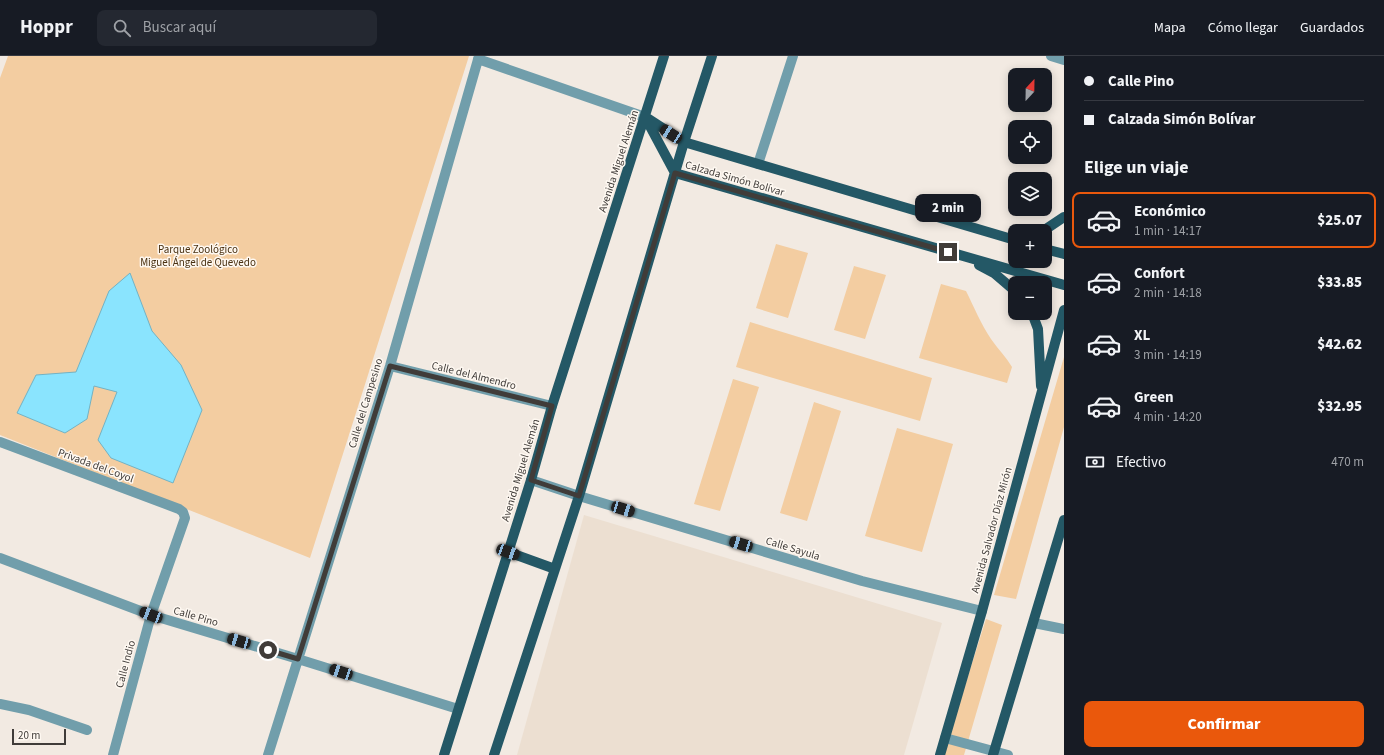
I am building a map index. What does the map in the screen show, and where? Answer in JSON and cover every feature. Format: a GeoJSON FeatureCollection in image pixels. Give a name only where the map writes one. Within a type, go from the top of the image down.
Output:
{"type":"FeatureCollection","features":[{"type":"Feature","properties":{"kind":"main road","name":"Avenida Miguel Alemán"},"geometry":{"type":"LineString","coordinates":[[444,755],[531,480],[552,406],[664,56]]}},
{"type":"Feature","properties":{"kind":"main road"},"geometry":{"type":"LineString","coordinates":[[494,755],[579,496],[684,142],[712,56]]}},
{"type":"Feature","properties":{"kind":"main road","name":"Calzada Simón Bolívar"},"geometry":{"type":"LineString","coordinates":[[645,117],[684,142],[1008,238]]}},
{"type":"Feature","properties":{"kind":"main road","name":"Calzada Simón Bolívar"},"geometry":{"type":"LineString","coordinates":[[645,117],[675,173],[1064,285]]}},
{"type":"Feature","properties":{"kind":"main road"},"geometry":{"type":"LineString","coordinates":[[1052,225],[1064,217]]}},
{"type":"Feature","properties":{"kind":"main road"},"geometry":{"type":"LineString","coordinates":[[999,235],[1008,236]]}},
{"type":"Feature","properties":{"kind":"main road"},"geometry":{"type":"LineString","coordinates":[[1052,251],[1064,254]]}},
{"type":"Feature","properties":{"kind":"main road"},"geometry":{"type":"LineString","coordinates":[[963,256],[994,273],[1008,286]]}},
{"type":"Feature","properties":{"kind":"main road","name":"Avenida Salvador Díaz Mirón"},"geometry":{"type":"LineString","coordinates":[[940,755],[982,611],[1064,310]]}},
{"type":"Feature","properties":{"kind":"main road"},"geometry":{"type":"LineString","coordinates":[[1035,320],[1038,329],[1041,395]]}},
{"type":"Feature","properties":{"kind":"main road"},"geometry":{"type":"LineString","coordinates":[[994,753],[1064,520]]}},
{"type":"Feature","properties":{"kind":"main road"},"geometry":{"type":"LineString","coordinates":[[508,552],[555,569]]}},
{"type":"Feature","properties":{"kind":"street"},"geometry":{"type":"LineString","coordinates":[[758,164],[793,56]]}},
{"type":"Feature","properties":{"kind":"street"},"geometry":{"type":"LineString","coordinates":[[1051,56],[1064,60]]}},
{"type":"Feature","properties":{"kind":"street"},"geometry":{"type":"LineString","coordinates":[[479,58],[645,117]]}},
{"type":"Feature","properties":{"kind":"street","name":"Calle del Campesino"},"geometry":{"type":"LineString","coordinates":[[268,755],[390,366],[479,58]]}},
{"type":"Feature","properties":{"kind":"street","name":"Calle del Almendro"},"geometry":{"type":"LineString","coordinates":[[390,366],[552,406]]}},
{"type":"Feature","properties":{"kind":"street","name":"Privada del Coyol"},"geometry":{"type":"LineString","coordinates":[[0,442],[184,512]]}},
{"type":"Feature","properties":{"kind":"street","name":"Calle Sayula"},"geometry":{"type":"LineString","coordinates":[[531,480],[579,496],[862,581],[982,611]]}},
{"type":"Feature","properties":{"kind":"street","name":"Calle Indio"},"geometry":{"type":"LineString","coordinates":[[113,755],[151,615],[185,518],[184,512]]}},
{"type":"Feature","properties":{"kind":"street","name":"Calle Pino"},"geometry":{"type":"LineString","coordinates":[[1,561],[151,615],[458,709]]}},
{"type":"Feature","properties":{"kind":"street"},"geometry":{"type":"LineString","coordinates":[[1034,623],[1064,629]]}},
{"type":"Feature","properties":{"kind":"street"},"geometry":{"type":"LineString","coordinates":[[0,704],[29,710],[87,730]]}},
{"type":"Feature","properties":{"kind":"street"},"geometry":{"type":"LineString","coordinates":[[945,738],[994,753],[1008,755]]}},
{"type":"Feature","properties":{"kind":"shaded area"},"geometry":{"type":"Polygon","coordinates":[[[584,515],[942,623],[904,755],[517,755],[584,515]]]}},
{"type":"Feature","properties":{"kind":"green space","name":"Parque Zoológico Miguel Ángel de Quevedo"},"geometry":{"type":"Polygon","coordinates":[[[8,56],[469,56],[310,558],[0,435],[0,78],[8,56]]]}},
{"type":"Feature","properties":{"kind":"green space"},"geometry":{"type":"Polygon","coordinates":[[[776,244],[808,253],[788,318],[756,308],[776,244]]]}},
{"type":"Feature","properties":{"kind":"green space"},"geometry":{"type":"Polygon","coordinates":[[[854,266],[886,275],[865,339],[834,330],[854,266]]]}},
{"type":"Feature","properties":{"kind":"green space"},"geometry":{"type":"Polygon","coordinates":[[[941,284],[966,291],[987,333],[1012,367],[1007,383],[919,358],[941,284]]]}},
{"type":"Feature","properties":{"kind":"green space"},"geometry":{"type":"Polygon","coordinates":[[[750,322],[932,378],[920,421],[736,367],[750,322]]]}},
{"type":"Feature","properties":{"kind":"green space"},"geometry":{"type":"Polygon","coordinates":[[[1064,357],[1064,427],[1016,599],[994,595],[1064,357]]]}},
{"type":"Feature","properties":{"kind":"green space"},"geometry":{"type":"Polygon","coordinates":[[[733,379],[759,387],[720,511],[694,504],[733,379]]]}},
{"type":"Feature","properties":{"kind":"green space"},"geometry":{"type":"Polygon","coordinates":[[[814,402],[841,411],[807,521],[780,513],[814,402]]]}},
{"type":"Feature","properties":{"kind":"green space"},"geometry":{"type":"Polygon","coordinates":[[[897,428],[953,444],[922,552],[865,536],[897,428]]]}},
{"type":"Feature","properties":{"kind":"green space"},"geometry":{"type":"Polygon","coordinates":[[[986,619],[1002,625],[964,755],[943,755],[986,619]]]}},
{"type":"Feature","properties":{"kind":"water"},"geometry":{"type":"Polygon","coordinates":[[[130,273],[152,331],[181,365],[202,410],[173,483],[111,458],[98,440],[117,392],[94,386],[87,419],[65,433],[17,413],[36,375],[76,372],[109,291],[130,273]]]}},
{"type":"Feature","properties":{"kind":"route"},"geometry":{"type":"LineString","coordinates":[[268,650],[298,659],[390,366],[552,406],[531,480],[579,496],[675,173],[948,252]]}}]}
